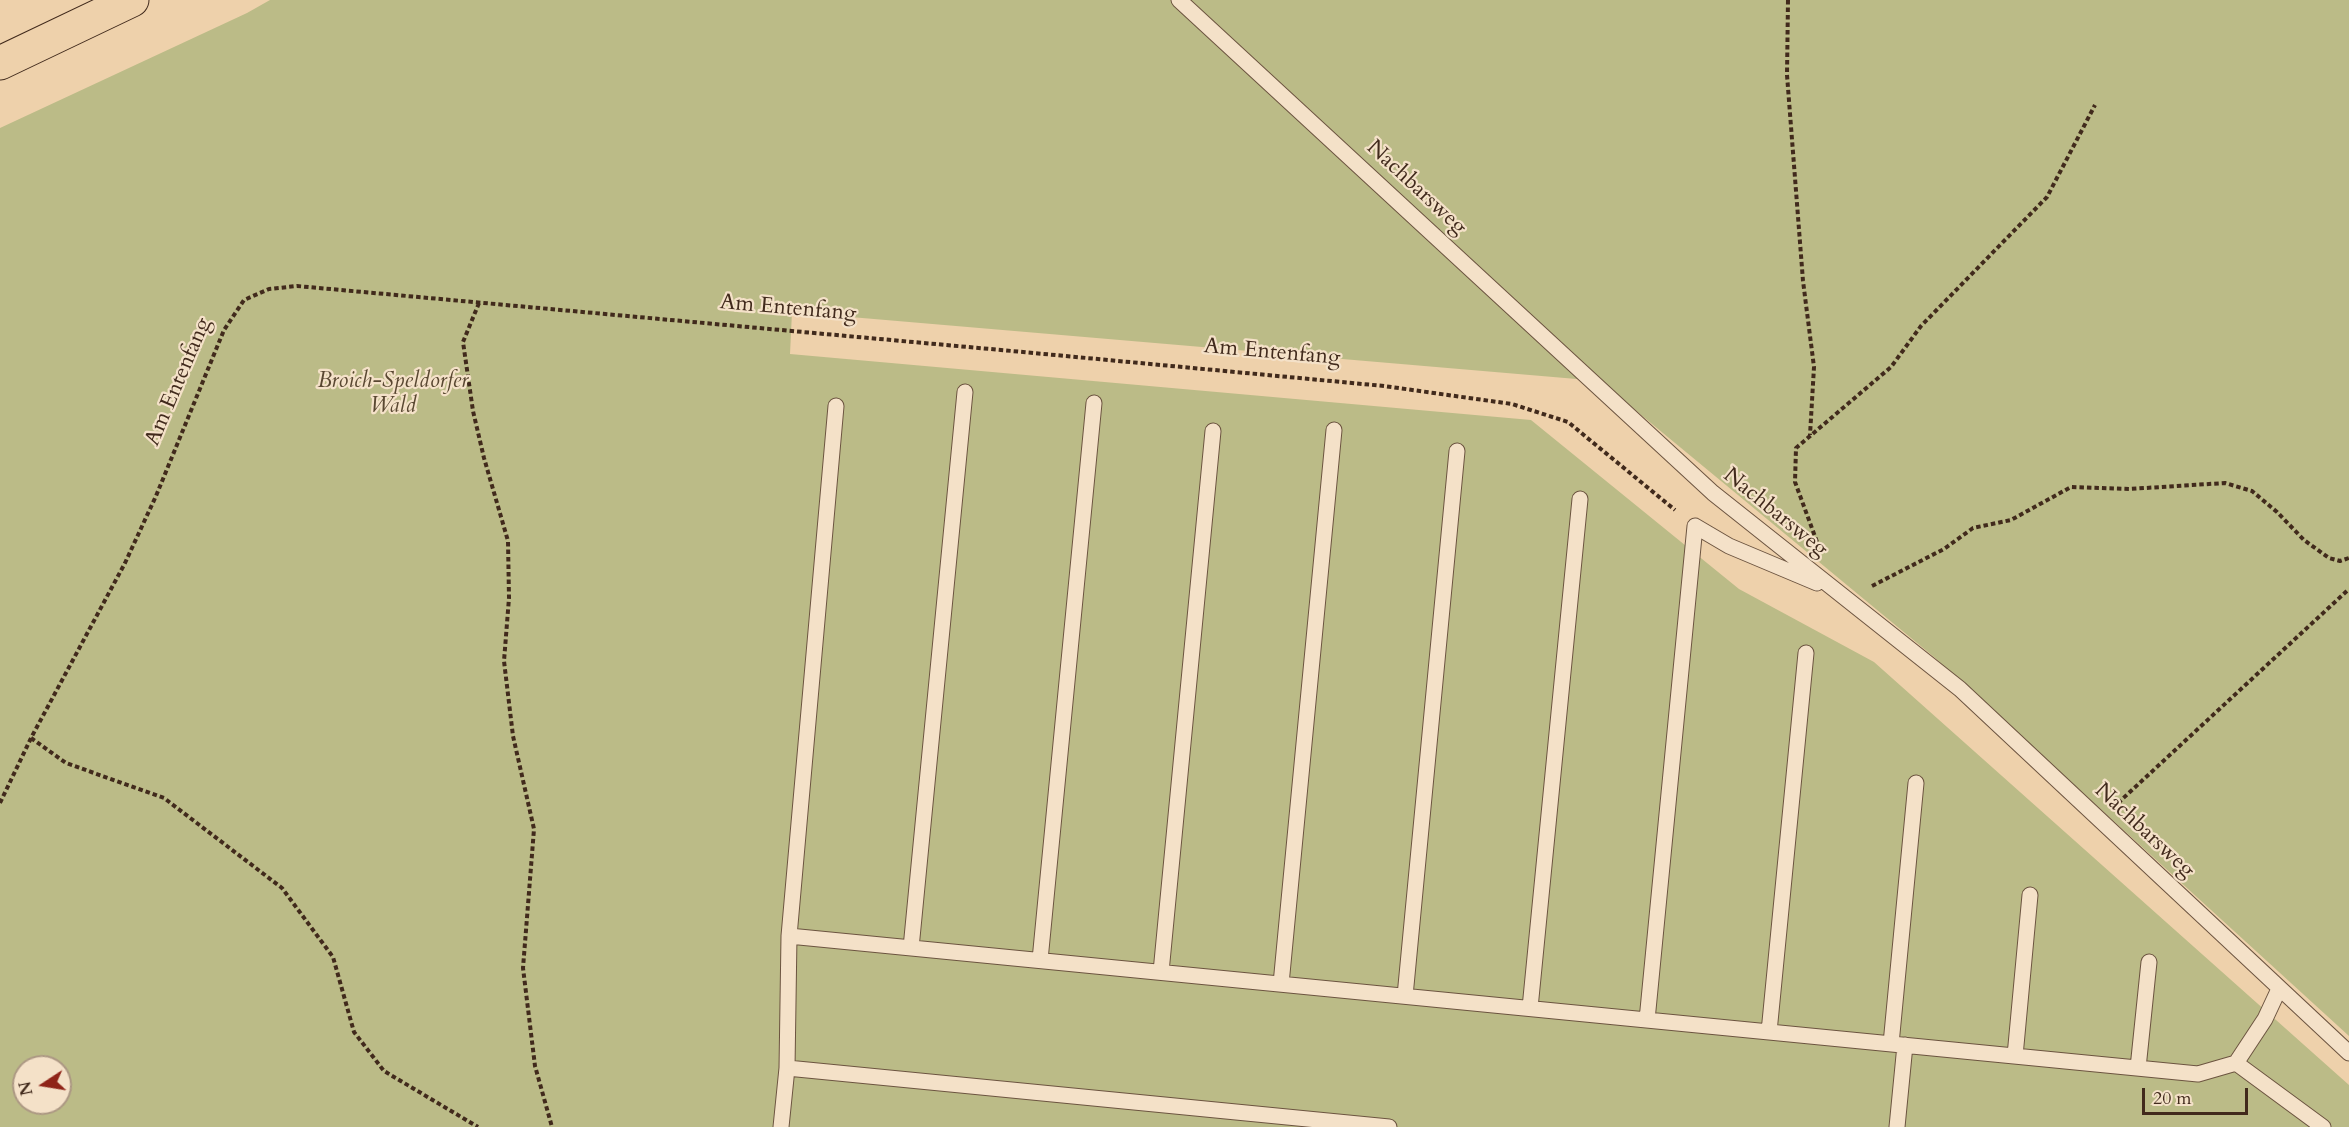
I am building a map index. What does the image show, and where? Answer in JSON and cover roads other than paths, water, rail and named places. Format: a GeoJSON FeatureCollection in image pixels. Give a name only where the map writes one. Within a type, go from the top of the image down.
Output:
{"type":"FeatureCollection","features":[{"type":"Feature","properties":{"kind":"highway"},"geometry":{"type":"LineString","coordinates":[[0,63],[132,0]]}},
{"type":"Feature","properties":{"kind":"lane","name":"Nachbarsweg"},"geometry":{"type":"LineString","coordinates":[[1179,0],[1713,493],[1960,689],[2349,1053]]}},
{"type":"Feature","properties":{"kind":"lane"},"geometry":{"type":"LineString","coordinates":[[911,948],[965,392]]}},
{"type":"Feature","properties":{"kind":"lane"},"geometry":{"type":"LineString","coordinates":[[1040,960],[1094,403]]}},
{"type":"Feature","properties":{"kind":"lane"},"geometry":{"type":"LineString","coordinates":[[781,1127],[787,1068],[789,936],[836,406]]}},
{"type":"Feature","properties":{"kind":"lane"},"geometry":{"type":"LineString","coordinates":[[1281,984],[1334,430]]}},
{"type":"Feature","properties":{"kind":"lane"},"geometry":{"type":"LineString","coordinates":[[1161,972],[1213,431]]}},
{"type":"Feature","properties":{"kind":"lane"},"geometry":{"type":"LineString","coordinates":[[1405,996],[1457,451]]}},
{"type":"Feature","properties":{"kind":"lane"},"geometry":{"type":"LineString","coordinates":[[1530,1008],[1580,499]]}},
{"type":"Feature","properties":{"kind":"lane"},"geometry":{"type":"LineString","coordinates":[[1647,1020],[1695,526],[1729,546],[1834,590]]}},
{"type":"Feature","properties":{"kind":"lane"},"geometry":{"type":"LineString","coordinates":[[1769,1032],[1806,653]]}},
{"type":"Feature","properties":{"kind":"lane"},"geometry":{"type":"LineString","coordinates":[[1897,1127],[1898,1044],[1916,783]]}},
{"type":"Feature","properties":{"kind":"lane"},"geometry":{"type":"LineString","coordinates":[[2015,1056],[2030,895]]}},
{"type":"Feature","properties":{"kind":"lane"},"geometry":{"type":"LineString","coordinates":[[789,936],[2198,1074],[2236,1063],[2265,1019],[2278,989]]}},
{"type":"Feature","properties":{"kind":"lane"},"geometry":{"type":"LineString","coordinates":[[2138,1068],[2149,962]]}},
{"type":"Feature","properties":{"kind":"lane"},"geometry":{"type":"LineString","coordinates":[[2236,1063],[2323,1127]]}},
{"type":"Feature","properties":{"kind":"lane"},"geometry":{"type":"LineString","coordinates":[[787,1068],[1389,1127]]}},
{"type":"Feature","properties":{"kind":"park label","name":"Broich-Speldorfer Wald"},"geometry":{"type":"Point","coordinates":[393,394]}}]}
